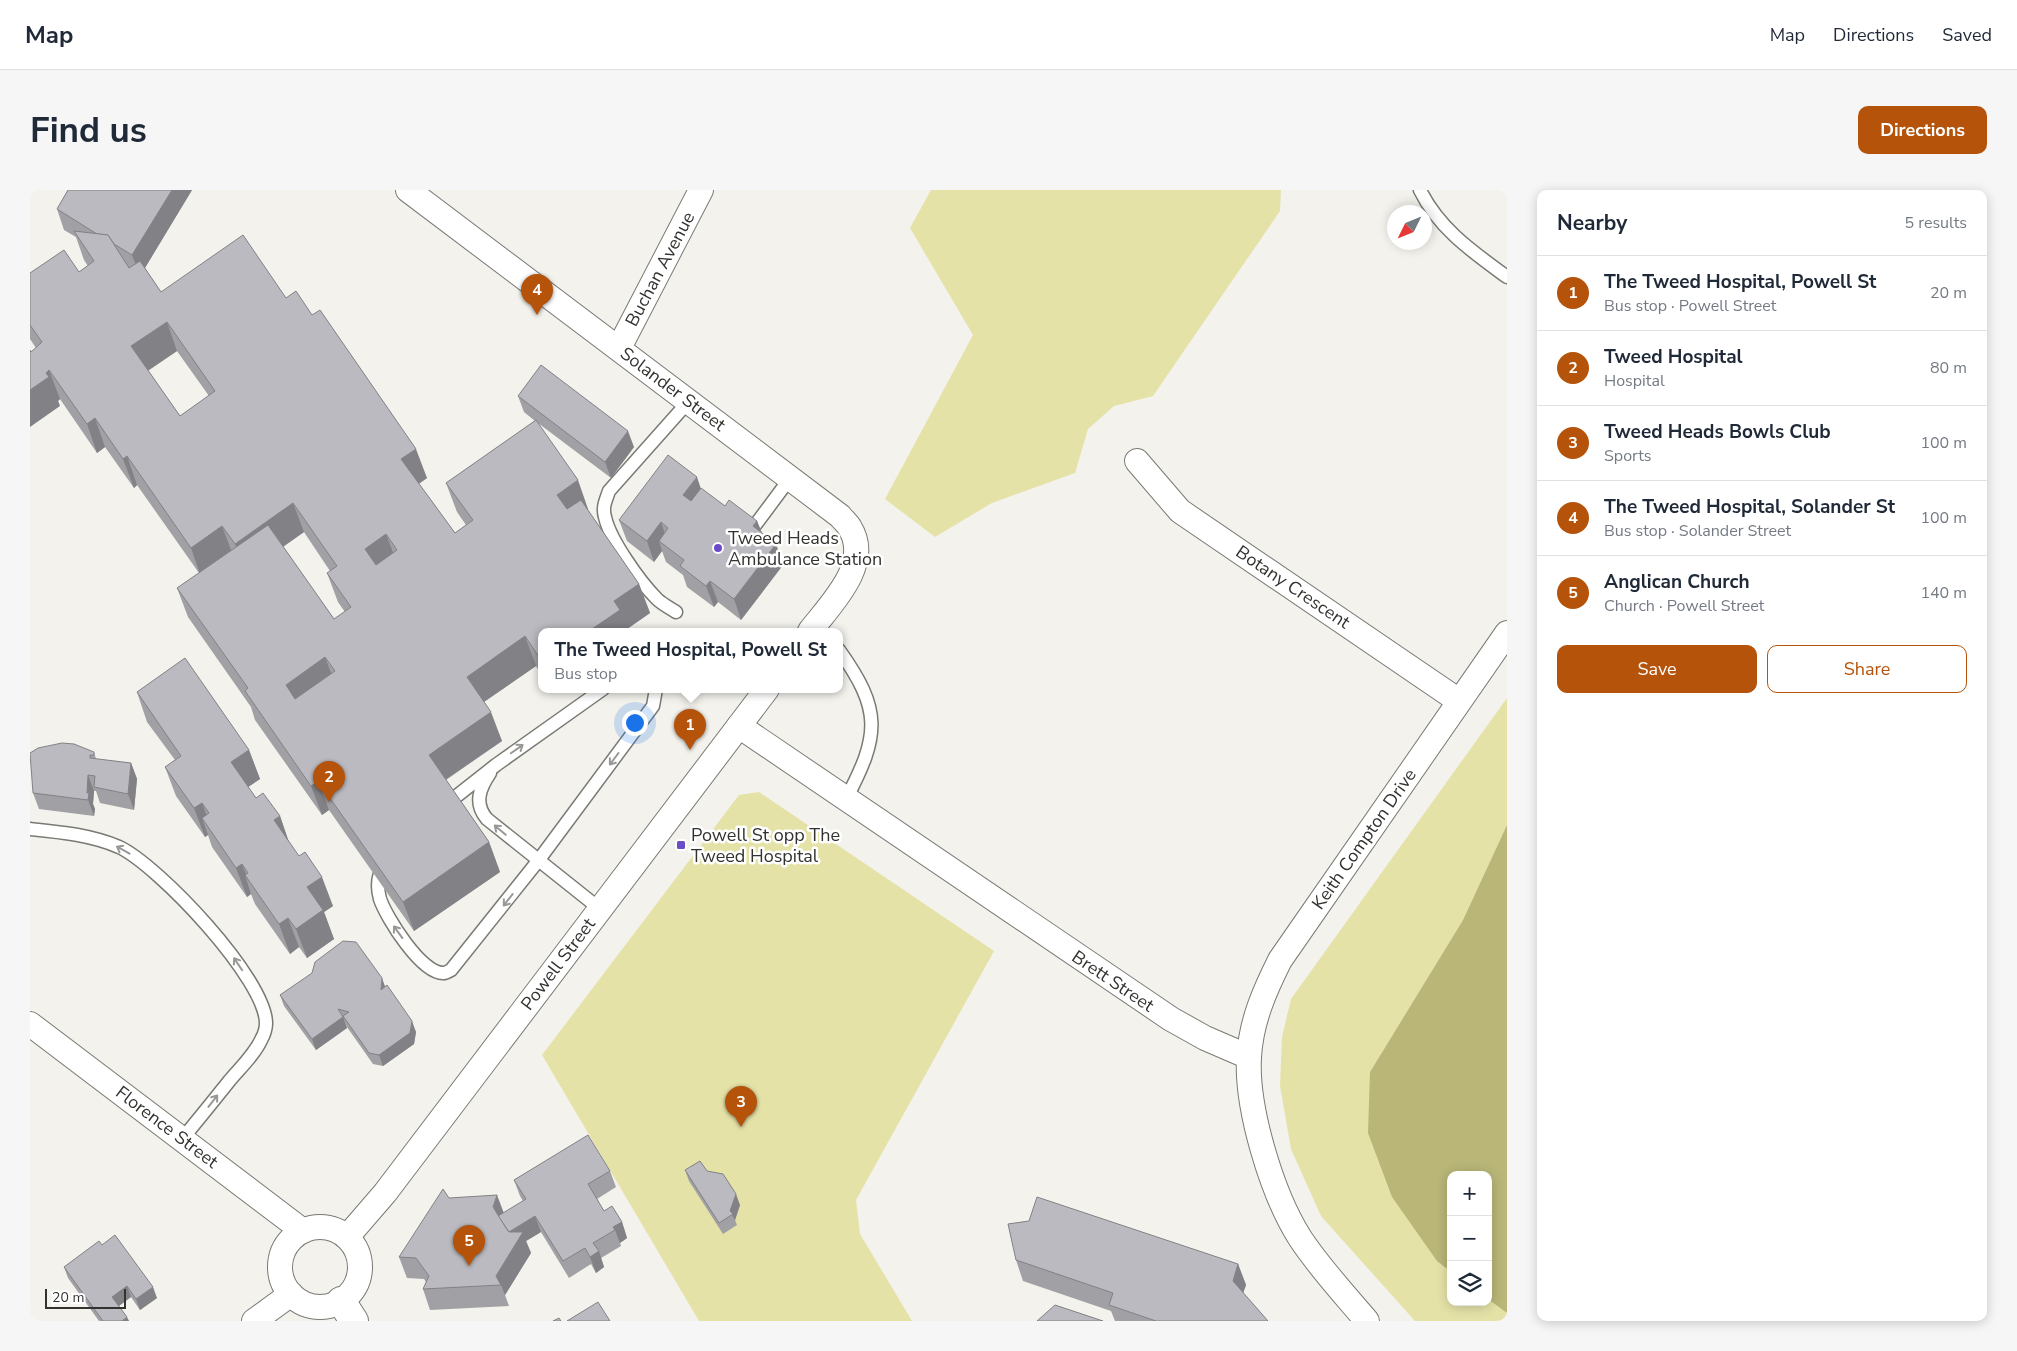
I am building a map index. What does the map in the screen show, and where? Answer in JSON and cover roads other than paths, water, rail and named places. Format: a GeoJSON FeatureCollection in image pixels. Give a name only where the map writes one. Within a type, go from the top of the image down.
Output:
{"type":"FeatureCollection","features":[{"type":"Feature","properties":{"kind":"street","name":"Solander Street"},"geometry":{"type":"LineString","coordinates":[[408,190],[437,199],[619,348],[840,516],[850,528],[855,542],[857,558],[852,573],[818,628]]}},
{"type":"Feature","properties":{"kind":"street","name":"Buchan Avenue"},"geometry":{"type":"LineString","coordinates":[[619,348],[702,190]]}},
{"type":"Feature","properties":{"kind":"street","name":"Botany Crescent"},"geometry":{"type":"LineString","coordinates":[[1137,461],[1180,511],[1459,701]]}},
{"type":"Feature","properties":{"kind":"street","name":"Keith Compton Drive"},"geometry":{"type":"LineString","coordinates":[[1249,1057],[1254,1022],[1263,994],[1280,960],[1507,633]]}},
{"type":"Feature","properties":{"kind":"street","name":"Powell Street"},"geometry":{"type":"LineString","coordinates":[[347,1237],[385,1193],[764,693]]}},
{"type":"Feature","properties":{"kind":"street","name":"Brett Street"},"geometry":{"type":"LineString","coordinates":[[739,726],[1171,1019],[1205,1038],[1249,1057]]}},
{"type":"Feature","properties":{"kind":"street","name":"Florence Street"},"geometry":{"type":"LineString","coordinates":[[30,1024],[304,1230]]}},
{"type":"Feature","properties":{"kind":"street"},"geometry":{"type":"LineString","coordinates":[[1249,1057],[1251,1090],[1257,1127],[1268,1167],[1282,1204],[1300,1238],[1367,1321]]}},
{"type":"Feature","properties":{"kind":"street"},"geometry":{"type":"LineString","coordinates":[[316,1227],[338,1231],[347,1237],[355,1247],[360,1271],[357,1283],[350,1293],[347,1311],[302,1302],[291,1294],[284,1283],[280,1271],[281,1258],[286,1246],[294,1236],[304,1230],[316,1227]]}},
{"type":"Feature","properties":{"kind":"street"},"geometry":{"type":"LineString","coordinates":[[254,1321],[291,1294]]}},
{"type":"Feature","properties":{"kind":"lane"},"geometry":{"type":"LineString","coordinates":[[1420,190],[1440,221],[1457,240],[1507,278]]}},
{"type":"Feature","properties":{"kind":"lane"},"geometry":{"type":"LineString","coordinates":[[676,612],[658,600],[637,575],[613,536],[605,518],[604,505],[609,491],[689,401]]}},
{"type":"Feature","properties":{"kind":"lane"},"geometry":{"type":"LineString","coordinates":[[756,524],[791,478]]}},
{"type":"Feature","properties":{"kind":"lane"},"geometry":{"type":"LineString","coordinates":[[843,656],[859,679],[868,700],[872,720],[866,756],[846,799]]}},
{"type":"Feature","properties":{"kind":"lane"},"geometry":{"type":"LineString","coordinates":[[431,817],[496,765],[597,693]]}},
{"type":"Feature","properties":{"kind":"lane"},"geometry":{"type":"LineString","coordinates":[[391,856],[382,868],[377,882],[380,898],[390,921],[411,950],[432,969],[444,973],[451,970],[457,965],[538,861],[653,706],[655,693]]}},
{"type":"Feature","properties":{"kind":"lane"},"geometry":{"type":"LineString","coordinates":[[496,765],[484,782],[478,803],[480,811],[538,861],[600,908]]}},
{"type":"Feature","properties":{"kind":"lane"},"geometry":{"type":"LineString","coordinates":[[30,829],[57,831],[94,838],[120,848],[146,864],[170,886],[232,956],[250,982],[263,1006],[266,1024],[262,1038],[248,1060],[182,1139]]}},
{"type":"Feature","properties":{"kind":"place","name":"The Tweed Hospital, Solander St"},"geometry":{"type":"Point","coordinates":[537,315]}},
{"type":"Feature","properties":{"kind":"place","name":"Tweed Heads Ambulance Station"},"geometry":{"type":"Point","coordinates":[718,548]}},
{"type":"Feature","properties":{"kind":"place","name":"The Tweed Hospital, Powell St"},"geometry":{"type":"Point","coordinates":[690,750]}},
{"type":"Feature","properties":{"kind":"place","name":"Tweed Hospital"},"geometry":{"type":"Point","coordinates":[329,802]}},
{"type":"Feature","properties":{"kind":"place","name":"Powell St opp The Tweed Hospital"},"geometry":{"type":"Point","coordinates":[681,845]}},
{"type":"Feature","properties":{"kind":"place","name":"Tweed Heads Bowls Club"},"geometry":{"type":"Point","coordinates":[741,1127]}},
{"type":"Feature","properties":{"kind":"place","name":"Anglican Church"},"geometry":{"type":"Point","coordinates":[469,1266]}}]}
